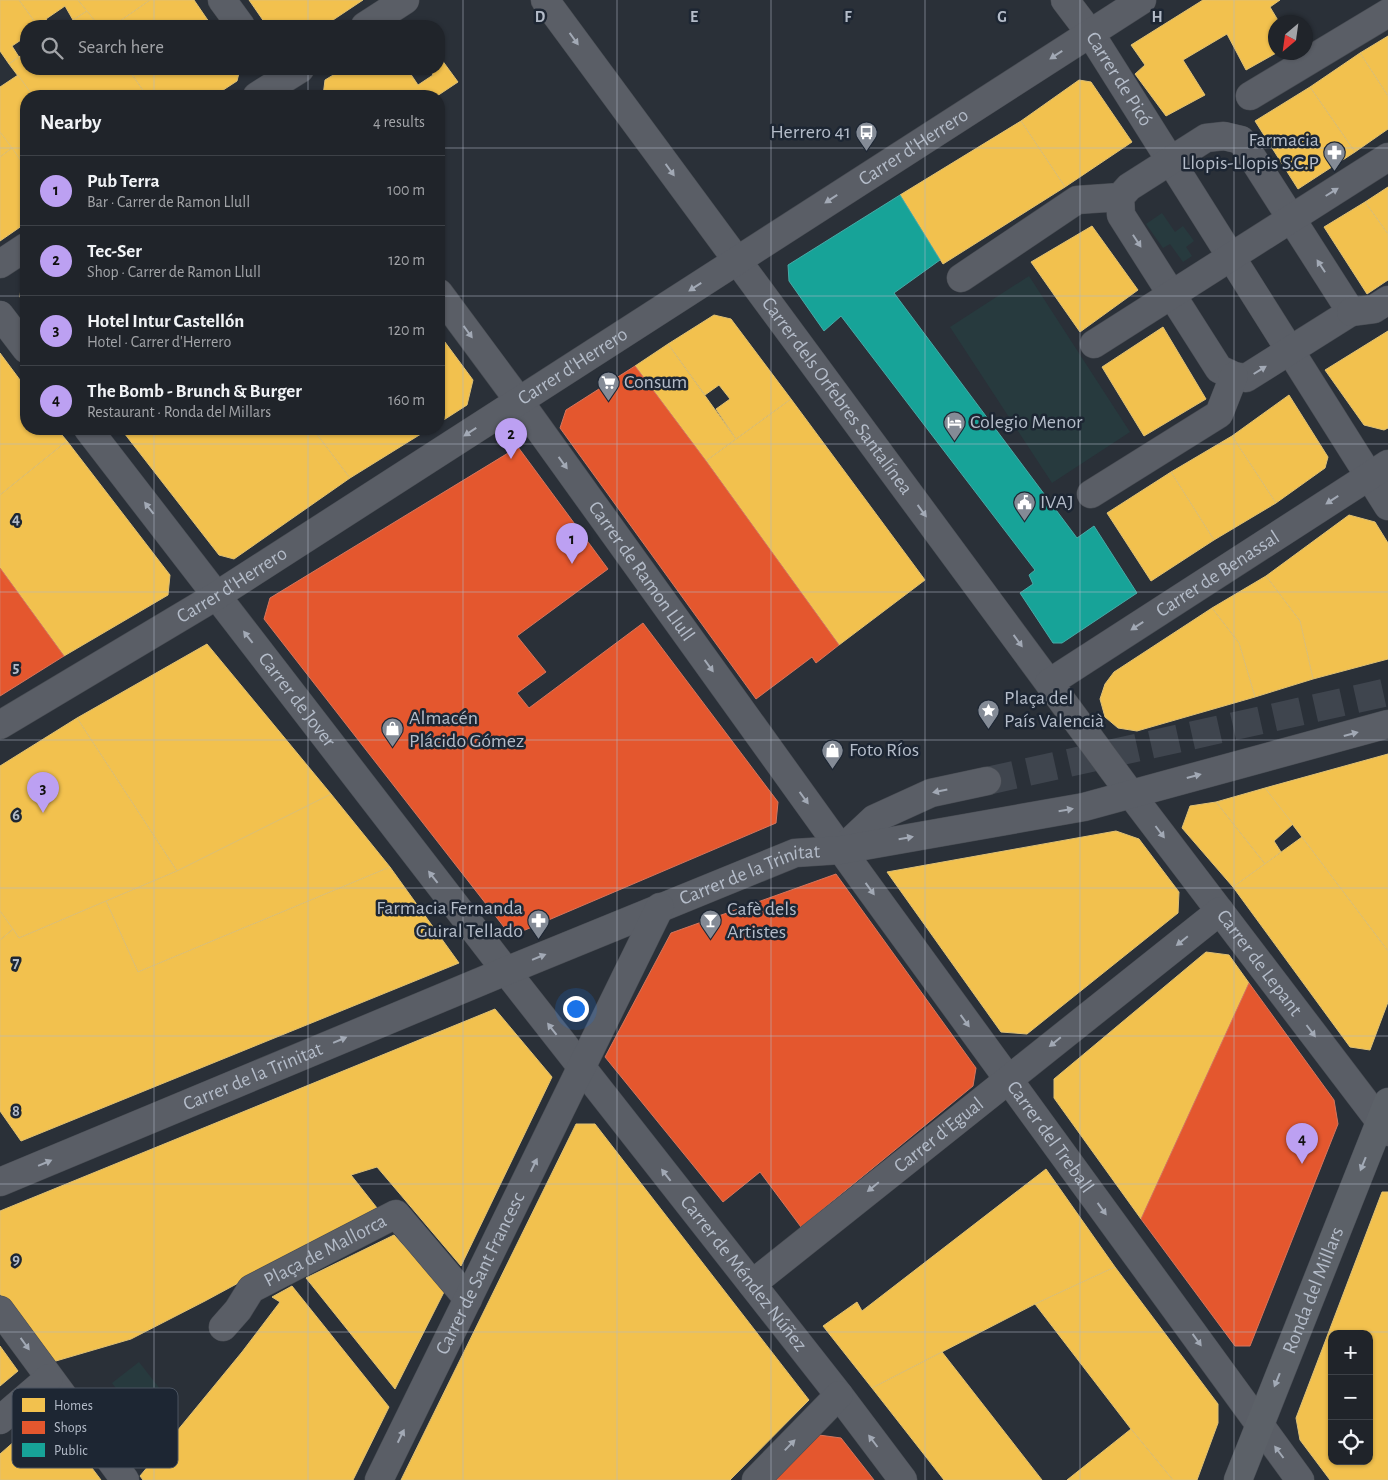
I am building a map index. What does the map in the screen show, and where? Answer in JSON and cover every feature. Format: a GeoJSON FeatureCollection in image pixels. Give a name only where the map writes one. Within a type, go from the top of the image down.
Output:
{"type":"FeatureCollection","features":[{"type":"Feature","properties":{"kind":"main road","name":"Ronda del Millars"},"geometry":{"type":"LineString","coordinates":[[1238,1480],[1385,1119]]}},
{"type":"Feature","properties":{"kind":"street"},"geometry":{"type":"LineString","coordinates":[[222,0],[237,20]]}},
{"type":"Feature","properties":{"kind":"street"},"geometry":{"type":"LineString","coordinates":[[374,20],[405,0]]}},
{"type":"Feature","properties":{"kind":"street","name":"Carrer dels Orfebres Santalínea"},"geometry":{"type":"LineString","coordinates":[[545,0],[1130,793]]}},
{"type":"Feature","properties":{"kind":"street","name":"Carrer de Picó"},"geometry":{"type":"LineString","coordinates":[[1065,0],[1090,33],[1290,351],[1379,470],[1388,506]]}},
{"type":"Feature","properties":{"kind":"street","name":"Carrer d'Herrero"},"geometry":{"type":"LineString","coordinates":[[0,725],[216,596],[1142,0]]}},
{"type":"Feature","properties":{"kind":"street"},"geometry":{"type":"LineString","coordinates":[[1250,96],[1388,13]]}},
{"type":"Feature","properties":{"kind":"street"},"geometry":{"type":"LineString","coordinates":[[267,90],[287,78]]}},
{"type":"Feature","properties":{"kind":"street"},"geometry":{"type":"LineString","coordinates":[[961,278],[1077,200],[1120,197],[1129,187],[1206,138],[1224,136],[1241,140],[1351,312]]}},
{"type":"Feature","properties":{"kind":"street"},"geometry":{"type":"LineString","coordinates":[[1094,344],[1388,157]]}},
{"type":"Feature","properties":{"kind":"street"},"geometry":{"type":"LineString","coordinates":[[1120,197],[1121,215],[1219,369],[1234,376],[1246,378],[1351,312],[1374,308],[1388,300]]}},
{"type":"Feature","properties":{"kind":"street"},"geometry":{"type":"LineString","coordinates":[[0,264],[20,251]]}},
{"type":"Feature","properties":{"kind":"street","name":"Carrer de Ramon Llull"},"geometry":{"type":"LineString","coordinates":[[445,301],[519,401],[841,850]]}},
{"type":"Feature","properties":{"kind":"street"},"geometry":{"type":"LineString","coordinates":[[0,314],[20,341]]}},
{"type":"Feature","properties":{"kind":"street"},"geometry":{"type":"LineString","coordinates":[[1091,494],[1219,414],[1234,376]]}},
{"type":"Feature","properties":{"kind":"street","name":"Carrer de Jover"},"geometry":{"type":"LineString","coordinates":[[93,435],[506,971]]}},
{"type":"Feature","properties":{"kind":"street","name":"Carrer de Benassal"},"geometry":{"type":"LineString","coordinates":[[1049,683],[1379,470]]}},
{"type":"Feature","properties":{"kind":"street"},"geometry":{"type":"LineString","coordinates":[[841,850],[1084,807],[1388,724]]}},
{"type":"Feature","properties":{"kind":"street"},"geometry":{"type":"LineString","coordinates":[[841,850],[874,819],[931,793],[987,781]]}},
{"type":"Feature","properties":{"kind":"street","name":"Carrer de Lepant"},"geometry":{"type":"LineString","coordinates":[[1130,793],[1385,1119]]}},
{"type":"Feature","properties":{"kind":"street","name":"Carrer de la Trinitat"},"geometry":{"type":"LineString","coordinates":[[0,1182],[795,852],[841,850]]}},
{"type":"Feature","properties":{"kind":"street","name":"Carrer del Treball"},"geometry":{"type":"LineString","coordinates":[[841,850],[1300,1480]]}},
{"type":"Feature","properties":{"kind":"street","name":"Carrer de la Trinitat"},"geometry":{"type":"LineString","coordinates":[[582,1068],[660,907]]}},
{"type":"Feature","properties":{"kind":"street","name":"Carrer d'Egual"},"geometry":{"type":"LineString","coordinates":[[752,1284],[1220,910]]}},
{"type":"Feature","properties":{"kind":"street"},"geometry":{"type":"LineString","coordinates":[[506,971],[582,1068]]}},
{"type":"Feature","properties":{"kind":"street","name":"Carrer de Méndez Núñez"},"geometry":{"type":"LineString","coordinates":[[582,1068],[839,1395],[902,1480]]}},
{"type":"Feature","properties":{"kind":"street","name":"Carrer de Sant Francesc"},"geometry":{"type":"LineString","coordinates":[[380,1480],[582,1068]]}},
{"type":"Feature","properties":{"kind":"street","name":"Plaça de Mallorca"},"geometry":{"type":"LineString","coordinates":[[231,1318],[251,1289],[396,1214],[468,1299]]}},
{"type":"Feature","properties":{"kind":"street"},"geometry":{"type":"LineString","coordinates":[[0,1310],[56,1388]]}},
{"type":"Feature","properties":{"kind":"street"},"geometry":{"type":"LineString","coordinates":[[37,1388],[49,1378]]}},
{"type":"Feature","properties":{"kind":"street"},"geometry":{"type":"LineString","coordinates":[[756,1480],[839,1395]]}},
{"type":"Feature","properties":{"kind":"street"},"geometry":{"type":"LineString","coordinates":[[0,1420],[12,1410]]}},
{"type":"Feature","properties":{"kind":"street"},"geometry":{"type":"LineString","coordinates":[[116,1468],[125,1480]]}},
{"type":"Feature","properties":{"kind":"green space"},"geometry":{"type":"Polygon","coordinates":[[[1162,213],[1175,232],[1183,226],[1194,241],[1186,247],[1192,256],[1183,262],[1170,244],[1163,248],[1146,224],[1162,213]]]}},
{"type":"Feature","properties":{"kind":"green space"},"geometry":{"type":"Polygon","coordinates":[[[1029,276],[1130,432],[1052,483],[950,327],[1029,276]]]}},
{"type":"Feature","properties":{"kind":"green space"},"geometry":{"type":"Polygon","coordinates":[[[139,1362],[159,1388],[116,1388],[112,1383],[139,1362]]]}},
{"type":"Feature","properties":{"kind":"building: Homes"},"geometry":{"type":"Polygon","coordinates":[[[0,0],[19,0],[34,20],[20,20],[20,41],[12,46],[19,57],[9,64],[0,51],[0,0]]]}},
{"type":"Feature","properties":{"kind":"building: Homes"},"geometry":{"type":"Polygon","coordinates":[[[19,0],[78,0],[87,11],[73,20],[65,6],[47,20],[34,20],[19,0]]]}},
{"type":"Feature","properties":{"kind":"building: Homes"},"geometry":{"type":"Polygon","coordinates":[[[78,0],[150,0],[122,20],[94,20],[78,0]]]}},
{"type":"Feature","properties":{"kind":"building: Homes"},"geometry":{"type":"Polygon","coordinates":[[[150,0],[194,0],[207,19],[206,20],[122,20],[150,0]]]}},
{"type":"Feature","properties":{"kind":"building: Homes"},"geometry":{"type":"Polygon","coordinates":[[[249,0],[363,0],[333,20],[263,20],[249,0]]]}},
{"type":"Feature","properties":{"kind":"building: Homes"},"geometry":{"type":"Polygon","coordinates":[[[1203,0],[1280,0],[1270,7],[1275,15],[1268,15],[1268,58],[1246,70],[1227,34],[1183,60],[1205,95],[1166,116],[1135,74],[1145,65],[1131,45],[1203,0]]]}},
{"type":"Feature","properties":{"kind":"building: Homes"},"geometry":{"type":"Polygon","coordinates":[[[87,11],[94,20],[73,20],[87,11]]]}},
{"type":"Feature","properties":{"kind":"building: Homes"},"geometry":{"type":"Polygon","coordinates":[[[1388,36],[1388,96],[1360,53],[1388,36]]]}},
{"type":"Feature","properties":{"kind":"building: Homes"},"geometry":{"type":"Polygon","coordinates":[[[1360,53],[1388,96],[1388,129],[1355,152],[1310,87],[1360,53]]]}},
{"type":"Feature","properties":{"kind":"building: Homes"},"geometry":{"type":"Polygon","coordinates":[[[20,56],[20,75],[132,75],[143,90],[28,90],[9,64],[20,56]]]}},
{"type":"Feature","properties":{"kind":"building: Homes"},"geometry":{"type":"Polygon","coordinates":[[[445,64],[458,82],[445,91],[324,90],[325,80],[333,75],[411,75],[418,85],[433,75],[445,75],[445,64]]]}},
{"type":"Feature","properties":{"kind":"building: Homes"},"geometry":{"type":"Polygon","coordinates":[[[18,75],[29,90],[20,90],[20,160],[0,132],[0,87],[18,75]]]}},
{"type":"Feature","properties":{"kind":"building: Homes"},"geometry":{"type":"Polygon","coordinates":[[[132,75],[238,75],[237,81],[223,90],[143,90],[132,75]]]}},
{"type":"Feature","properties":{"kind":"building: Homes"},"geometry":{"type":"Polygon","coordinates":[[[1079,80],[1091,82],[1132,142],[1065,187],[1021,121],[1079,80]]]}},
{"type":"Feature","properties":{"kind":"building: Homes"},"geometry":{"type":"Polygon","coordinates":[[[1310,87],[1355,152],[1298,189],[1255,121],[1310,87]]]}},
{"type":"Feature","properties":{"kind":"building: Homes"},"geometry":{"type":"Polygon","coordinates":[[[1021,121],[1065,187],[943,264],[900,195],[1021,121]]]}},
{"type":"Feature","properties":{"kind":"building: Homes"},"geometry":{"type":"Polygon","coordinates":[[[0,132],[12,148],[0,157],[0,132]]]}},
{"type":"Feature","properties":{"kind":"building: Homes"},"geometry":{"type":"Polygon","coordinates":[[[12,148],[20,159],[20,227],[0,241],[0,157],[12,148]]]}},
{"type":"Feature","properties":{"kind":"building: Homes"},"geometry":{"type":"Polygon","coordinates":[[[1388,187],[1388,234],[1365,202],[1388,187]]]}},
{"type":"Feature","properties":{"kind":"building: Homes"},"geometry":{"type":"Polygon","coordinates":[[[1365,202],[1388,234],[1388,280],[1367,294],[1324,227],[1365,202]]]}},
{"type":"Feature","properties":{"kind":"building: Homes"},"geometry":{"type":"Polygon","coordinates":[[[1092,226],[1138,290],[1080,332],[1031,262],[1092,226]]]}},
{"type":"Feature","properties":{"kind":"building: Homes"},"geometry":{"type":"Polygon","coordinates":[[[714,315],[731,319],[791,399],[736,439],[716,409],[730,399],[719,385],[705,395],[668,344],[714,315]]]}},
{"type":"Feature","properties":{"kind":"building: Homes"},"geometry":{"type":"Polygon","coordinates":[[[1163,327],[1206,399],[1144,436],[1102,367],[1163,327]]]}},
{"type":"Feature","properties":{"kind":"building: Homes"},"geometry":{"type":"Polygon","coordinates":[[[1388,331],[1388,428],[1384,430],[1364,425],[1325,370],[1388,331]]]}},
{"type":"Feature","properties":{"kind":"building: Homes"},"geometry":{"type":"Polygon","coordinates":[[[445,342],[473,380],[467,405],[445,419],[445,342]]]}},
{"type":"Feature","properties":{"kind":"building: Homes"},"geometry":{"type":"Polygon","coordinates":[[[668,344],[736,439],[706,461],[635,366],[668,344]]]}},
{"type":"Feature","properties":{"kind":"building: Homes"},"geometry":{"type":"Polygon","coordinates":[[[0,353],[20,380],[20,435],[62,435],[67,441],[0,495],[0,353]]]}},
{"type":"Feature","properties":{"kind":"building: Homes"},"geometry":{"type":"Polygon","coordinates":[[[1289,395],[1328,457],[1325,468],[1276,503],[1232,436],[1289,395]]]}},
{"type":"Feature","properties":{"kind":"building: Homes"},"geometry":{"type":"Polygon","coordinates":[[[791,399],[925,580],[839,645],[706,461],[791,399]]]}},
{"type":"Feature","properties":{"kind":"building: Homes"},"geometry":{"type":"Polygon","coordinates":[[[126,435],[318,435],[350,478],[234,559],[219,555],[126,435]]]}},
{"type":"Feature","properties":{"kind":"building: Homes"},"geometry":{"type":"Polygon","coordinates":[[[318,435],[419,435],[350,478],[318,435]]]}},
{"type":"Feature","properties":{"kind":"building: Homes"},"geometry":{"type":"Polygon","coordinates":[[[1232,436],[1276,503],[1214,540],[1171,472],[1232,436]]]}},
{"type":"Feature","properties":{"kind":"building: Homes"},"geometry":{"type":"Polygon","coordinates":[[[67,441],[170,575],[168,595],[64,656],[0,568],[0,495],[67,441]]]}},
{"type":"Feature","properties":{"kind":"building: Homes"},"geometry":{"type":"Polygon","coordinates":[[[1171,472],[1214,540],[1151,581],[1107,513],[1171,472]]]}},
{"type":"Feature","properties":{"kind":"building: Homes"},"geometry":{"type":"Polygon","coordinates":[[[1349,515],[1375,522],[1388,543],[1388,659],[1313,679],[1300,621],[1266,576],[1349,515]]]}},
{"type":"Feature","properties":{"kind":"building: Homes"},"geometry":{"type":"Polygon","coordinates":[[[1266,576],[1300,621],[1313,679],[1255,697],[1239,643],[1212,608],[1266,576]]]}},
{"type":"Feature","properties":{"kind":"building: Homes"},"geometry":{"type":"Polygon","coordinates":[[[1212,608],[1239,643],[1255,697],[1137,731],[1118,728],[1105,717],[1100,699],[1105,684],[1114,672],[1212,608]]]}},
{"type":"Feature","properties":{"kind":"building: Homes"},"geometry":{"type":"Polygon","coordinates":[[[207,644],[331,794],[177,871],[77,718],[207,644]]]}},
{"type":"Feature","properties":{"kind":"building: Homes"},"geometry":{"type":"Polygon","coordinates":[[[77,718],[177,871],[19,938],[0,911],[0,766],[77,718]]]}},
{"type":"Feature","properties":{"kind":"building: Homes"},"geometry":{"type":"Polygon","coordinates":[[[1388,754],[1388,951],[1265,788],[1388,754]]]}},
{"type":"Feature","properties":{"kind":"building: Homes"},"geometry":{"type":"Polygon","coordinates":[[[1265,788],[1293,824],[1274,841],[1281,852],[1265,864],[1216,802],[1265,788]]]}},
{"type":"Feature","properties":{"kind":"building: Homes"},"geometry":{"type":"Polygon","coordinates":[[[331,794],[390,867],[138,972],[106,901],[177,871],[331,794]]]}},
{"type":"Feature","properties":{"kind":"building: Homes"},"geometry":{"type":"Polygon","coordinates":[[[1216,802],[1265,864],[1233,887],[1182,828],[1190,806],[1216,802]]]}},
{"type":"Feature","properties":{"kind":"building: Homes"},"geometry":{"type":"Polygon","coordinates":[[[1116,831],[1139,839],[1179,892],[1178,913],[1027,1034],[1001,1032],[887,872],[1116,831]]]}},
{"type":"Feature","properties":{"kind":"building: Homes"},"geometry":{"type":"Polygon","coordinates":[[[1302,837],[1388,951],[1388,1002],[1370,1050],[1350,1047],[1233,887],[1302,837]]]}},
{"type":"Feature","properties":{"kind":"building: Homes"},"geometry":{"type":"Polygon","coordinates":[[[390,867],[459,963],[21,1141],[0,1111],[0,940],[13,929],[19,938],[106,901],[138,972],[390,867]]]}},
{"type":"Feature","properties":{"kind":"building: Homes"},"geometry":{"type":"Polygon","coordinates":[[[0,911],[13,929],[0,940],[0,911]]]}},
{"type":"Feature","properties":{"kind":"building: Homes"},"geometry":{"type":"Polygon","coordinates":[[[1206,952],[1229,955],[1249,983],[1141,1219],[1054,1098],[1054,1079],[1206,952]]]}},
{"type":"Feature","properties":{"kind":"building: Homes"},"geometry":{"type":"Polygon","coordinates":[[[495,1009],[552,1077],[461,1266],[377,1167],[351,1175],[377,1208],[131,1339],[49,1363],[0,1294],[0,1211],[495,1009]]]}},
{"type":"Feature","properties":{"kind":"building: Homes"},"geometry":{"type":"Polygon","coordinates":[[[576,1124],[595,1124],[809,1400],[730,1480],[401,1480],[576,1124]]]}},
{"type":"Feature","properties":{"kind":"building: Homes"},"geometry":{"type":"Polygon","coordinates":[[[1046,1169],[1115,1267],[1035,1304],[872,1388],[823,1326],[857,1302],[862,1311],[1046,1169]]]}},
{"type":"Feature","properties":{"kind":"building: Homes"},"geometry":{"type":"Polygon","coordinates":[[[1382,1192],[1388,1192],[1388,1480],[1330,1480],[1300,1440],[1296,1418],[1328,1334],[1328,1465],[1373,1465],[1373,1330],[1329,1330],[1382,1192]]]}},
{"type":"Feature","properties":{"kind":"building: Homes"},"geometry":{"type":"Polygon","coordinates":[[[394,1235],[445,1290],[395,1389],[306,1278],[394,1235]]]}},
{"type":"Feature","properties":{"kind":"building: Homes"},"geometry":{"type":"Polygon","coordinates":[[[1115,1267],[1218,1404],[1218,1423],[1197,1480],[1173,1480],[1131,1429],[1035,1304],[1115,1267]]]}},
{"type":"Feature","properties":{"kind":"building: Homes"},"geometry":{"type":"Polygon","coordinates":[[[292,1286],[389,1407],[353,1480],[143,1480],[140,1476],[147,1468],[178,1468],[178,1430],[280,1302],[272,1297],[292,1286]]]}},
{"type":"Feature","properties":{"kind":"building: Homes"},"geometry":{"type":"Polygon","coordinates":[[[0,1346],[18,1371],[0,1386],[0,1346]]]}},
{"type":"Feature","properties":{"kind":"building: Homes"},"geometry":{"type":"Polygon","coordinates":[[[942,1352],[1042,1480],[944,1480],[872,1388],[942,1352]]]}},
{"type":"Feature","properties":{"kind":"building: Homes"},"geometry":{"type":"Polygon","coordinates":[[[1131,1429],[1173,1480],[1067,1480],[1131,1429]]]}},
{"type":"Feature","properties":{"kind":"building: Homes"},"geometry":{"type":"Polygon","coordinates":[[[12,1443],[12,1468],[92,1468],[101,1480],[0,1480],[0,1454],[12,1443]]]}},
{"type":"Feature","properties":{"kind":"building: Shops"},"geometry":{"type":"Polygon","coordinates":[[[635,366],[839,645],[816,663],[812,657],[756,699],[560,428],[566,410],[635,366]]]}},
{"type":"Feature","properties":{"kind":"building: Shops"},"geometry":{"type":"Polygon","coordinates":[[[518,447],[608,569],[517,636],[546,672],[517,693],[529,708],[643,623],[778,802],[776,823],[511,936],[264,619],[270,598],[518,447]]]}},
{"type":"Feature","properties":{"kind":"building: Shops"},"geometry":{"type":"Polygon","coordinates":[[[0,568],[64,656],[0,696],[0,568]]]}},
{"type":"Feature","properties":{"kind":"building: Shops"},"geometry":{"type":"Polygon","coordinates":[[[836,874],[976,1068],[973,1086],[801,1227],[760,1172],[723,1202],[605,1057],[671,933],[836,874]]]}},
{"type":"Feature","properties":{"kind":"building: Shops"},"geometry":{"type":"Polygon","coordinates":[[[1249,983],[1334,1100],[1338,1124],[1250,1346],[1235,1346],[1141,1219],[1249,983]]]}},
{"type":"Feature","properties":{"kind":"building: Shops"},"geometry":{"type":"Polygon","coordinates":[[[819,1435],[841,1438],[874,1480],[775,1480],[819,1435]]]}},
{"type":"Feature","properties":{"kind":"building: Public"},"geometry":{"type":"Polygon","coordinates":[[[900,195],[940,260],[894,293],[1077,538],[1094,526],[1137,593],[1062,643],[1053,643],[1020,593],[1033,584],[1029,575],[1035,570],[841,316],[824,331],[789,281],[788,265],[900,195]]]}},
{"type":"Feature","properties":{"kind":"tunnel"},"geometry":{"type":"LineString","coordinates":[[987,781],[1388,692]]}},
{"type":"Feature","properties":{"kind":"place","name":"Herrero 41"},"geometry":{"type":"Point","coordinates":[867,151]}},
{"type":"Feature","properties":{"kind":"place","name":"Farmacia Llopis-Llopis S.C.P"},"geometry":{"type":"Point","coordinates":[1335,171]}},
{"type":"Feature","properties":{"kind":"place","name":"Consum"},"geometry":{"type":"Point","coordinates":[608,401]}},
{"type":"Feature","properties":{"kind":"place","name":"Colegio Menor"},"geometry":{"type":"Point","coordinates":[954,441]}},
{"type":"Feature","properties":{"kind":"place","name":"Tec-Ser"},"geometry":{"type":"Point","coordinates":[511,459]}},
{"type":"Feature","properties":{"kind":"place","name":"IVAJ"},"geometry":{"type":"Point","coordinates":[1024,521]}},
{"type":"Feature","properties":{"kind":"place","name":"Pub Terra"},"geometry":{"type":"Point","coordinates":[572,564]}},
{"type":"Feature","properties":{"kind":"place","name":"Plaça del País Valencià"},"geometry":{"type":"Point","coordinates":[988,729]}},
{"type":"Feature","properties":{"kind":"place","name":"Almacén Plácido Gómez"},"geometry":{"type":"Point","coordinates":[393,748]}},
{"type":"Feature","properties":{"kind":"place","name":"Foto Ríos"},"geometry":{"type":"Point","coordinates":[833,769]}},
{"type":"Feature","properties":{"kind":"place","name":"Hotel Intur Castellón"},"geometry":{"type":"Point","coordinates":[43,813]}},
{"type":"Feature","properties":{"kind":"place","name":"Farmacia Fernanda Guiral Tellado"},"geometry":{"type":"Point","coordinates":[539,939]}},
{"type":"Feature","properties":{"kind":"place","name":"Cafè dels Artistes"},"geometry":{"type":"Point","coordinates":[711,940]}},
{"type":"Feature","properties":{"kind":"place","name":"The Bomb - Brunch & Burger"},"geometry":{"type":"Point","coordinates":[1302,1164]}}]}
